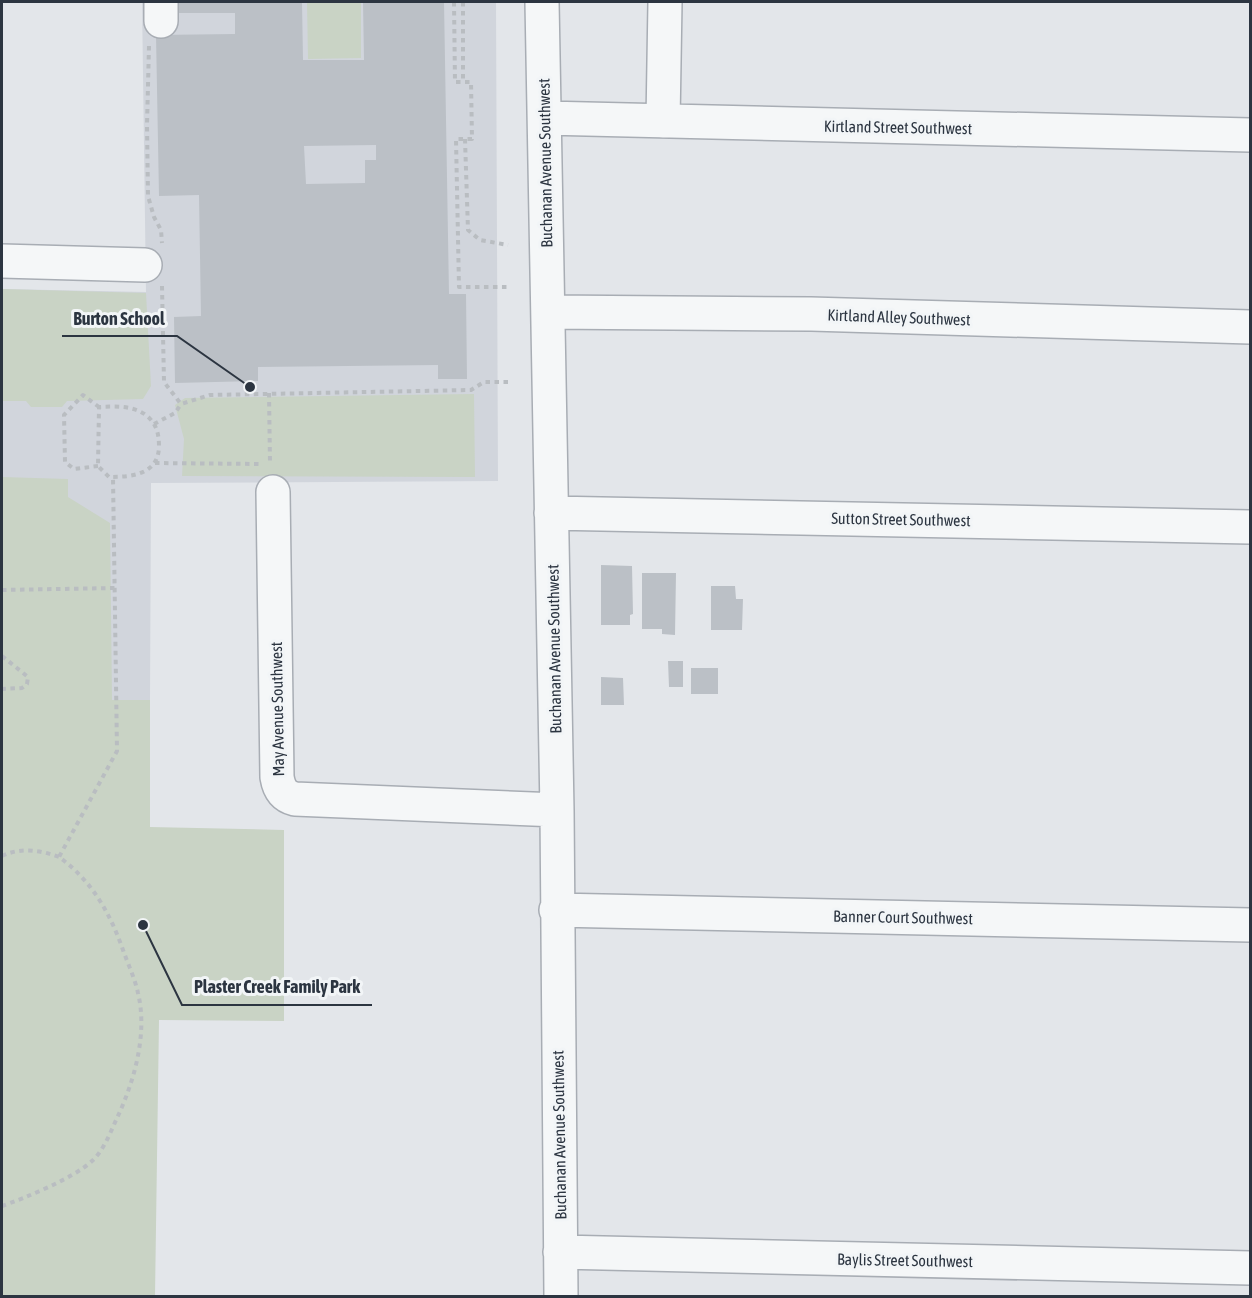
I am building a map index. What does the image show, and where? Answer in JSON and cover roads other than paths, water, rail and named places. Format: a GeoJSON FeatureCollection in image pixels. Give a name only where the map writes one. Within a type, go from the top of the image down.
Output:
{"type":"FeatureCollection","features":[{"type":"Feature","properties":{"kind":"street","name":"Buchanan Avenue Southwest"},"geometry":{"type":"LineString","coordinates":[[542,2],[557,810],[556,910],[561,1296]]}},
{"type":"Feature","properties":{"kind":"street"},"geometry":{"type":"LineString","coordinates":[[663,121],[665,2]]}},
{"type":"Feature","properties":{"kind":"street","name":"Kirtland Street Southwest"},"geometry":{"type":"LineString","coordinates":[[545,118],[1251,135]]}},
{"type":"Feature","properties":{"kind":"street"},"geometry":{"type":"LineString","coordinates":[[2,261],[156,267]]}},
{"type":"Feature","properties":{"kind":"street","name":"Kirtland Alley Southwest"},"geometry":{"type":"LineString","coordinates":[[548,312],[811,314],[1251,327]]}},
{"type":"Feature","properties":{"kind":"street","name":"May Avenue Southwest"},"geometry":{"type":"LineString","coordinates":[[272,478],[277,777],[282,792],[295,799],[557,810]]}},
{"type":"Feature","properties":{"kind":"street","name":"Sutton Street Southwest"},"geometry":{"type":"LineString","coordinates":[[551,513],[1251,527]]}},
{"type":"Feature","properties":{"kind":"street","name":"Banner Court Southwest"},"geometry":{"type":"LineString","coordinates":[[556,910],[1251,925]]}},
{"type":"Feature","properties":{"kind":"street","name":"Baylis Street Southwest"},"geometry":{"type":"LineString","coordinates":[[560,1252],[1251,1268]]}},
{"type":"Feature","properties":{"kind":"place","name":"Burton School"},"geometry":{"type":"Point","coordinates":[250,387]}},
{"type":"Feature","properties":{"kind":"place","name":"Plaster Creek Family Park"},"geometry":{"type":"Point","coordinates":[143,925]}}]}
